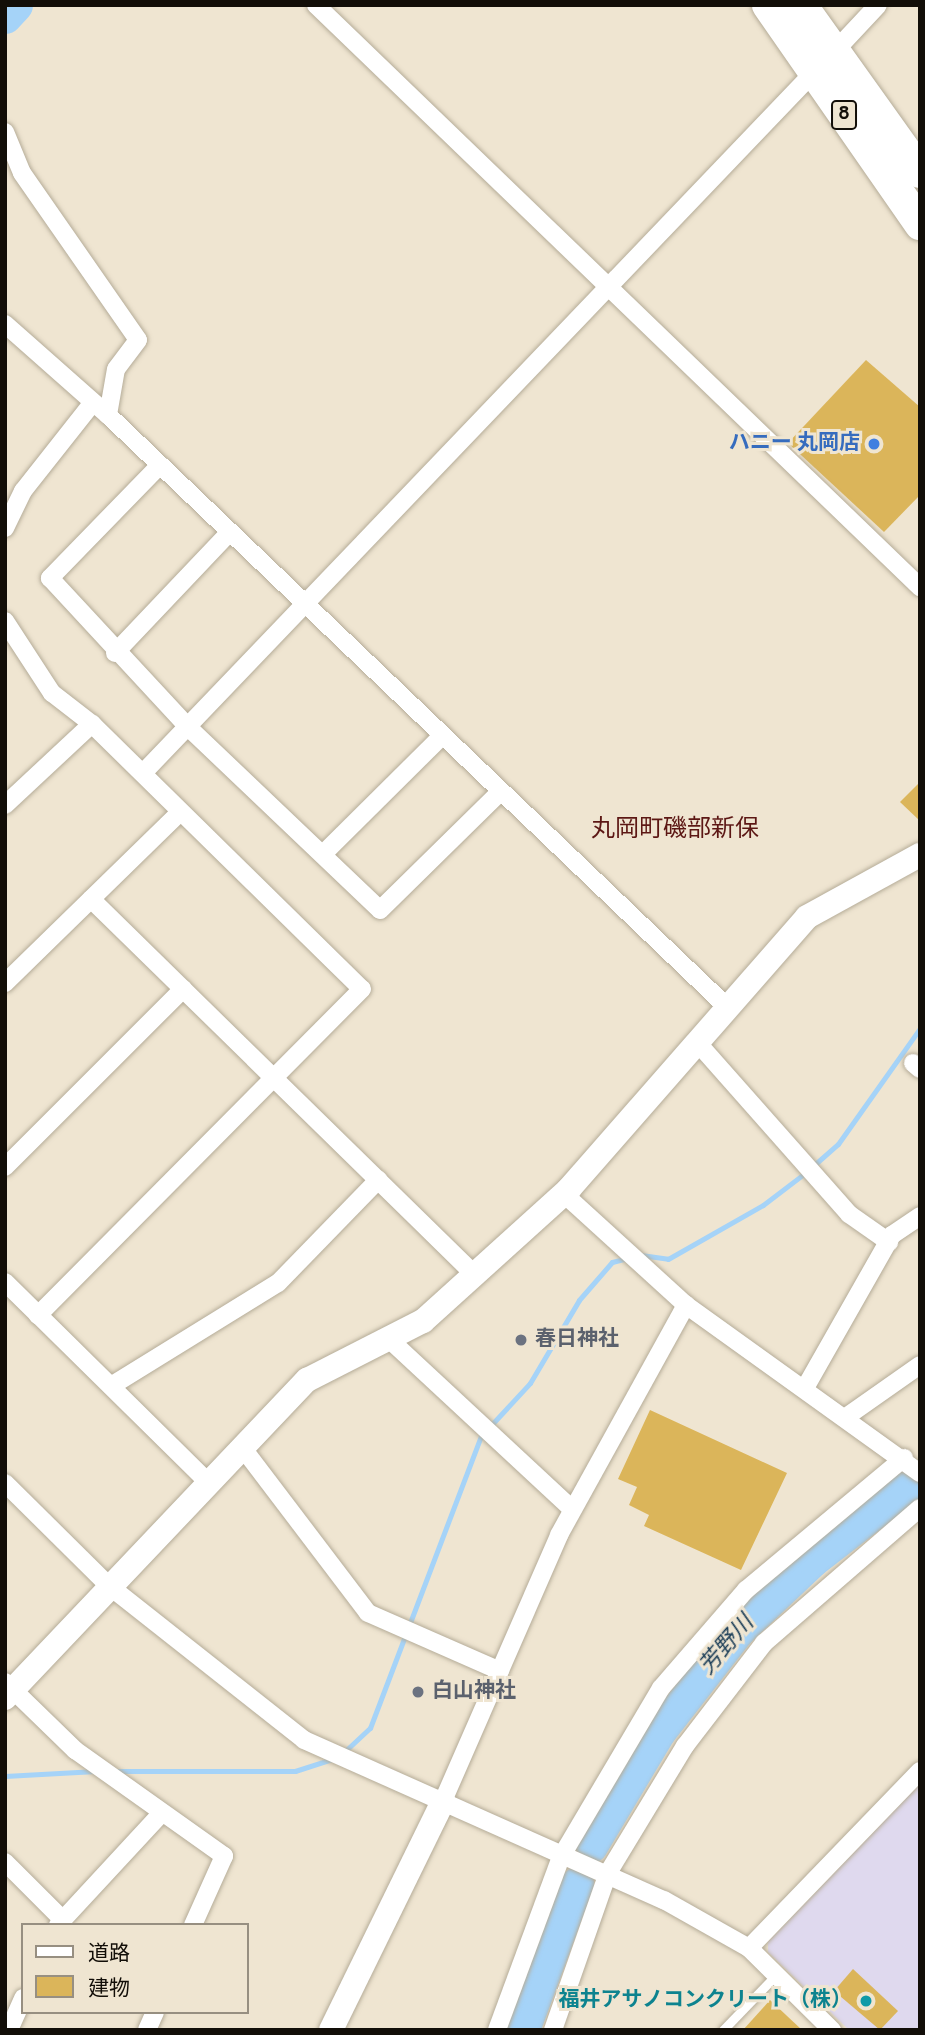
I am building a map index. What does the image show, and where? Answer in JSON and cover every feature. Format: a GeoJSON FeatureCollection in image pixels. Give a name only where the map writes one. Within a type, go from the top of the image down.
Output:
{"type":"FeatureCollection","features":[{"type":"Feature","properties":{"kind":"highway","name":"8"},"geometry":{"type":"LineString","coordinates":[[768,5],[824,62],[920,172]]}},
{"type":"Feature","properties":{"kind":"highway","name":"8"},"geometry":{"type":"LineString","coordinates":[[801,5],[824,62],[920,224]]}},
{"type":"Feature","properties":{"kind":"street"},"geometry":{"type":"LineString","coordinates":[[316,5],[920,587]]}},
{"type":"Feature","properties":{"kind":"street"},"geometry":{"type":"LineString","coordinates":[[143,773],[878,5]]}},
{"type":"Feature","properties":{"kind":"street"},"geometry":{"type":"LineString","coordinates":[[5,132],[22,173],[138,340],[116,369],[108,415]]}},
{"type":"Feature","properties":{"kind":"street"},"geometry":{"type":"LineString","coordinates":[[5,324],[91,405],[108,415],[726,1006]]}},
{"type":"Feature","properties":{"kind":"street"},"geometry":{"type":"LineString","coordinates":[[5,528],[23,491],[91,405]]}},
{"type":"Feature","properties":{"kind":"street"},"geometry":{"type":"LineString","coordinates":[[160,465],[50,578],[115,653],[188,727],[380,910],[500,792]]}},
{"type":"Feature","properties":{"kind":"street"},"geometry":{"type":"LineString","coordinates":[[115,653],[230,532]]}},
{"type":"Feature","properties":{"kind":"street"},"geometry":{"type":"LineString","coordinates":[[6,623],[52,693],[92,724],[362,989],[38,1315]]}},
{"type":"Feature","properties":{"kind":"street"},"geometry":{"type":"LineString","coordinates":[[5,805],[92,724]]}},
{"type":"Feature","properties":{"kind":"street"},"geometry":{"type":"LineString","coordinates":[[323,854],[442,736]]}},
{"type":"Feature","properties":{"kind":"street"},"geometry":{"type":"LineString","coordinates":[[5,983],[180,812]]}},
{"type":"Feature","properties":{"kind":"street"},"geometry":{"type":"LineString","coordinates":[[194,1923],[224,1856],[159,1816],[75,1750],[8,1691],[242,1447],[320,1370],[390,1340],[424,1321],[564,1194],[726,1006],[807,917],[920,855]]}},
{"type":"Feature","properties":{"kind":"street"},"geometry":{"type":"LineString","coordinates":[[91,899],[475,1275]]}},
{"type":"Feature","properties":{"kind":"street"},"geometry":{"type":"LineString","coordinates":[[5,1167],[183,989]]}},
{"type":"Feature","properties":{"kind":"street"},"geometry":{"type":"LineString","coordinates":[[696,1041],[849,1214],[889,1242]]}},
{"type":"Feature","properties":{"kind":"street"},"geometry":{"type":"LineString","coordinates":[[111,1386],[278,1283],[379,1180]]}},
{"type":"Feature","properties":{"kind":"street"},"geometry":{"type":"LineString","coordinates":[[564,1194],[686,1305],[904,1458],[920,1473]]}},
{"type":"Feature","properties":{"kind":"street"},"geometry":{"type":"LineString","coordinates":[[805,1388],[889,1242],[920,1216]]}},
{"type":"Feature","properties":{"kind":"street"},"geometry":{"type":"LineString","coordinates":[[5,1282],[208,1482]]}},
{"type":"Feature","properties":{"kind":"street"},"geometry":{"type":"LineString","coordinates":[[331,2030],[443,1801],[572,1509],[686,1305]]}},
{"type":"Feature","properties":{"kind":"street"},"geometry":{"type":"LineString","coordinates":[[390,1340],[572,1509]]}},
{"type":"Feature","properties":{"kind":"street"},"geometry":{"type":"LineString","coordinates":[[846,1417],[920,1366]]}},
{"type":"Feature","properties":{"kind":"street"},"geometry":{"type":"LineString","coordinates":[[242,1447],[368,1613],[500,1671]]}},
{"type":"Feature","properties":{"kind":"street"},"geometry":{"type":"LineString","coordinates":[[497,2030],[561,1857],[661,1688],[694,1647],[802,1536],[904,1458]]}},
{"type":"Feature","properties":{"kind":"street"},"geometry":{"type":"LineString","coordinates":[[5,1483],[108,1585],[304,1740],[561,1857],[608,1873],[749,1948],[832,2030]]}},
{"type":"Feature","properties":{"kind":"street"},"geometry":{"type":"LineString","coordinates":[[554,2030],[608,1873],[685,1746],[764,1643],[920,1508]]}},
{"type":"Feature","properties":{"kind":"street"},"geometry":{"type":"LineString","coordinates":[[749,1948],[920,1772]]}},
{"type":"Feature","properties":{"kind":"street"},"geometry":{"type":"LineString","coordinates":[[5,1862],[60,1921],[159,1816]]}},
{"type":"Feature","properties":{"kind":"street"},"geometry":{"type":"LineString","coordinates":[[147,2030],[154,2014]]}},
{"type":"Feature","properties":{"kind":"lane"},"geometry":{"type":"LineString","coordinates":[[723,2030],[776,1975]]}},
{"type":"Feature","properties":{"kind":"shaded area"},"geometry":{"type":"Polygon","coordinates":[[[920,1784],[920,2030],[849,2030],[768,1952],[768,1942],[920,1784]]]}},
{"type":"Feature","properties":{"kind":"building"},"geometry":{"type":"Polygon","coordinates":[[[866,360],[920,407],[920,495],[884,532],[788,443],[866,360]]]}},
{"type":"Feature","properties":{"kind":"building"},"geometry":{"type":"Polygon","coordinates":[[[920,782],[920,821],[900,802],[920,782]]]}},
{"type":"Feature","properties":{"kind":"building"},"geometry":{"type":"Polygon","coordinates":[[[650,1410],[787,1473],[741,1570],[644,1526],[649,1515],[629,1505],[637,1487],[618,1479],[650,1410]]]}},
{"type":"Feature","properties":{"kind":"building","name":"福井アサノコンクリート（株）"},"geometry":{"type":"Polygon","coordinates":[[[853,1969],[898,2011],[880,2030],[834,1991],[853,1969]]]}},
{"type":"Feature","properties":{"kind":"building"},"geometry":{"type":"Polygon","coordinates":[[[770,2000],[802,2030],[743,2030],[770,2000]]]}},
{"type":"Feature","properties":{"kind":"waterway"},"geometry":{"type":"LineString","coordinates":[[5,17],[16,5]]}},
{"type":"Feature","properties":{"kind":"waterway"},"geometry":{"type":"LineString","coordinates":[[641,1255],[668,1259],[763,1205],[805,1173],[838,1144],[920,1028]]}},
{"type":"Feature","properties":{"kind":"waterway"},"geometry":{"type":"LineString","coordinates":[[343,1753],[370,1728],[481,1436],[530,1383],[579,1300],[612,1262],[628,1258]]}},
{"type":"Feature","properties":{"kind":"waterway","name":"芳野川"},"geometry":{"type":"LineString","coordinates":[[591,1846],[659,1732],[737,1632],[813,1560],[910,1485]]}},
{"type":"Feature","properties":{"kind":"waterway"},"geometry":{"type":"LineString","coordinates":[[112,1771],[295,1771],[335,1758]]}},
{"type":"Feature","properties":{"kind":"waterway"},"geometry":{"type":"LineString","coordinates":[[5,1776],[96,1771]]}},
{"type":"Feature","properties":{"kind":"waterway","name":"芳野川"},"geometry":{"type":"LineString","coordinates":[[523,2030],[577,1883]]}},
{"type":"Feature","properties":{"kind":"place","name":"ハニー 丸岡店"},"geometry":{"type":"Point","coordinates":[874,444]}},
{"type":"Feature","properties":{"kind":"place","name":"春日神社"},"geometry":{"type":"Point","coordinates":[521,1340]}},
{"type":"Feature","properties":{"kind":"place","name":"白山神社"},"geometry":{"type":"Point","coordinates":[418,1692]}},
{"type":"Feature","properties":{"kind":"place","name":"福井アサノコンクリート（株）"},"geometry":{"type":"Point","coordinates":[866,2001]}},
{"type":"Feature","properties":{"kind":"district","name":"丸岡町磯部新保"},"geometry":{"type":"Point","coordinates":[675,831]}}]}
